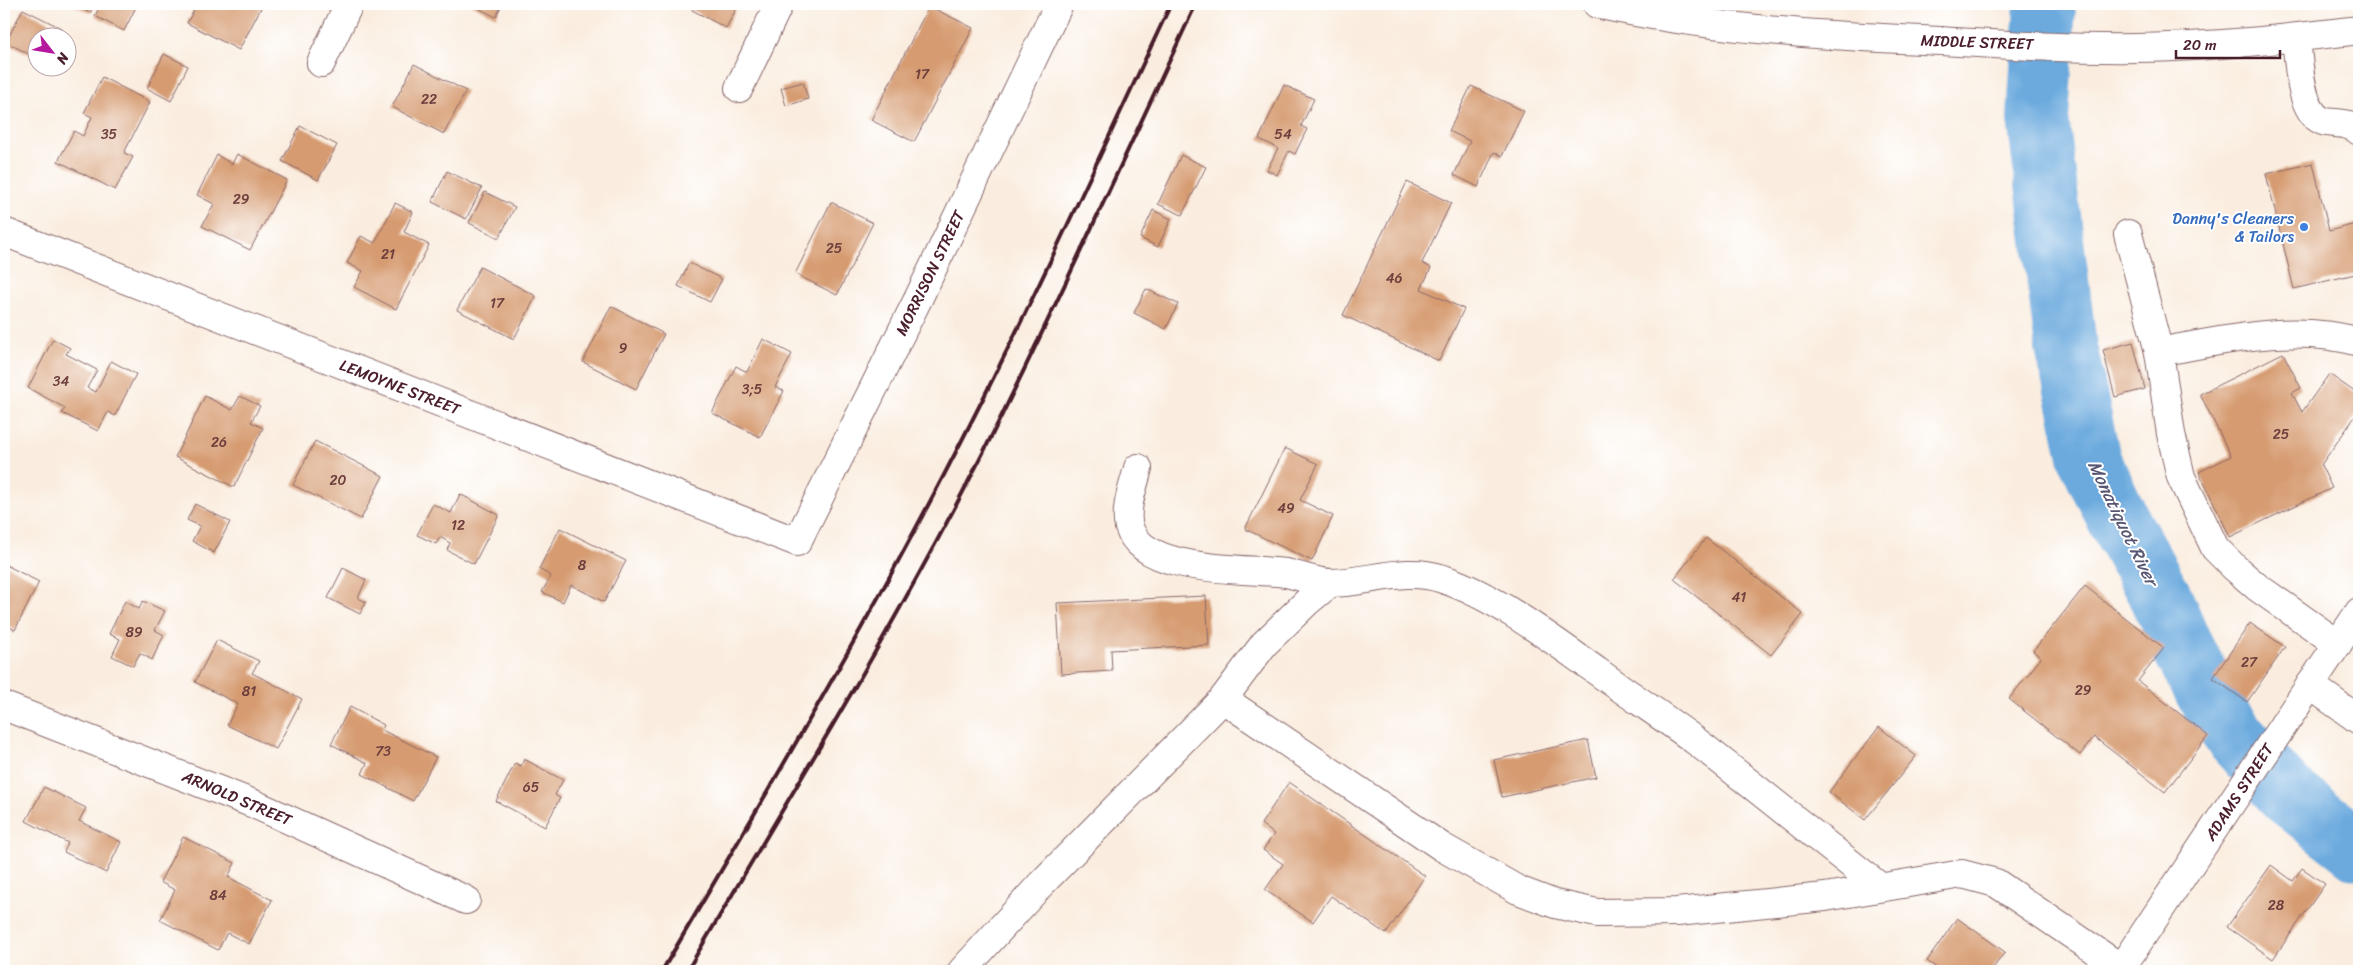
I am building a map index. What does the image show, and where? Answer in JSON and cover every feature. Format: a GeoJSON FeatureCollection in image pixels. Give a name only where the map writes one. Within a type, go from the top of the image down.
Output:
{"type":"FeatureCollection","features":[{"type":"Feature","properties":{"kind":"street"},"geometry":{"type":"LineString","coordinates":[[322,64],[349,4]]}},
{"type":"Feature","properties":{"kind":"street"},"geometry":{"type":"LineString","coordinates":[[739,88],[779,4]]}},
{"type":"Feature","properties":{"kind":"street","name":"MORRISON STREET"},"geometry":{"type":"LineString","coordinates":[[797,542],[930,274],[1059,4]]}},
{"type":"Feature","properties":{"kind":"street","name":"MIDDLE STREET"},"geometry":{"type":"LineString","coordinates":[[1597,4],[1700,23],[1788,33],[1999,44],[2182,47],[2296,38],[2359,30]]}},
{"type":"Feature","properties":{"kind":"street"},"geometry":{"type":"LineString","coordinates":[[2296,38],[2300,75],[2310,113],[2319,120],[2351,125],[2359,131]]}},
{"type":"Feature","properties":{"kind":"street","name":"LEMOYNE STREET"},"geometry":{"type":"LineString","coordinates":[[4,232],[797,542]]}},
{"type":"Feature","properties":{"kind":"street"},"geometry":{"type":"LineString","coordinates":[[2128,234],[2159,352],[2171,434],[2181,478],[2216,548],[2257,587],[2338,644]]}},
{"type":"Feature","properties":{"kind":"street"},"geometry":{"type":"LineString","coordinates":[[2159,352],[2248,336],[2282,334],[2340,337],[2359,342]]}},
{"type":"Feature","properties":{"kind":"street"},"geometry":{"type":"LineString","coordinates":[[1138,468],[1127,516],[1130,529],[1143,548],[1157,556],[1190,565],[1288,574],[1330,583],[1399,574],[1419,574],[1442,579],[1473,592],[1569,652],[1696,741],[1880,887]]}},
{"type":"Feature","properties":{"kind":"street"},"geometry":{"type":"LineString","coordinates":[[962,971],[1042,884],[1223,699],[1264,644],[1307,602],[1330,583]]}},
{"type":"Feature","properties":{"kind":"street","name":"ADAMS STREET"},"geometry":{"type":"LineString","coordinates":[[2120,969],[2359,612]]}},
{"type":"Feature","properties":{"kind":"street"},"geometry":{"type":"LineString","coordinates":[[2310,685],[2359,720]]}},
{"type":"Feature","properties":{"kind":"street"},"geometry":{"type":"LineString","coordinates":[[1223,699],[1442,847],[1518,890],[1555,904],[1597,913],[1677,912],[1825,897],[1962,874],[1996,883],[2120,969]]}},
{"type":"Feature","properties":{"kind":"street","name":"ARNOLD STREET"},"geometry":{"type":"LineString","coordinates":[[4,706],[254,804],[466,900]]}},
{"type":"Feature","properties":{"kind":"building"},"geometry":{"type":"Polygon","coordinates":[[[71,4],[95,4],[90,13],[71,4]]]}},
{"type":"Feature","properties":{"kind":"building"},"geometry":{"type":"Polygon","coordinates":[[[101,4],[137,5],[124,31],[95,16],[101,4]]]}},
{"type":"Feature","properties":{"kind":"building"},"geometry":{"type":"Polygon","coordinates":[[[197,4],[215,4],[222,7],[223,4],[263,4],[239,50],[187,23],[197,4]]]}},
{"type":"Feature","properties":{"kind":"building"},"geometry":{"type":"Polygon","coordinates":[[[470,4],[502,4],[496,17],[470,4]]]}},
{"type":"Feature","properties":{"kind":"building"},"geometry":{"type":"Polygon","coordinates":[[[695,4],[739,4],[726,28],[692,10],[695,4]]]}},
{"type":"Feature","properties":{"kind":"building"},"geometry":{"type":"Polygon","coordinates":[[[929,6],[973,28],[914,142],[871,120],[929,6]]]}},
{"type":"Feature","properties":{"kind":"building"},"geometry":{"type":"Polygon","coordinates":[[[23,9],[61,28],[28,28],[28,54],[6,42],[23,9]]]}},
{"type":"Feature","properties":{"kind":"building"},"geometry":{"type":"Polygon","coordinates":[[[164,54],[188,66],[171,101],[147,88],[164,54]]]}},
{"type":"Feature","properties":{"kind":"building"},"geometry":{"type":"Polygon","coordinates":[[[414,64],[466,91],[444,134],[392,107],[414,64]]]}},
{"type":"Feature","properties":{"kind":"building"},"geometry":{"type":"Polygon","coordinates":[[[102,77],[150,102],[124,153],[133,157],[115,190],[58,161],[74,131],[83,136],[92,117],[84,113],[102,77]]]}},
{"type":"Feature","properties":{"kind":"building"},"geometry":{"type":"Polygon","coordinates":[[[803,82],[808,99],[786,106],[781,88],[803,82]]]}},
{"type":"Feature","properties":{"kind":"building"},"geometry":{"type":"Polygon","coordinates":[[[1284,85],[1314,99],[1301,126],[1307,129],[1295,154],[1289,151],[1277,175],[1267,170],[1278,148],[1259,139],[1284,85]]]}},
{"type":"Feature","properties":{"kind":"building"},"geometry":{"type":"Polygon","coordinates":[[[1471,86],[1524,111],[1502,156],[1494,152],[1478,187],[1454,175],[1470,141],[1449,131],[1471,86]]]}},
{"type":"Feature","properties":{"kind":"building"},"geometry":{"type":"Polygon","coordinates":[[[300,126],[337,145],[318,180],[282,161],[300,126]]]}},
{"type":"Feature","properties":{"kind":"building"},"geometry":{"type":"Polygon","coordinates":[[[237,154],[287,180],[250,250],[202,226],[214,204],[197,195],[217,155],[232,164],[237,154]]]}},
{"type":"Feature","properties":{"kind":"building"},"geometry":{"type":"Polygon","coordinates":[[[1181,155],[1206,167],[1182,215],[1158,204],[1181,155]]]}},
{"type":"Feature","properties":{"kind":"building","name":"Danny's Cleaners & Tailors"},"geometry":{"type":"Polygon","coordinates":[[[2313,163],[2329,231],[2359,223],[2359,273],[2294,289],[2266,174],[2313,163]]]}},
{"type":"Feature","properties":{"kind":"building"},"geometry":{"type":"Polygon","coordinates":[[[447,171],[482,188],[466,219],[432,202],[447,171]]]}},
{"type":"Feature","properties":{"kind":"building"},"geometry":{"type":"Polygon","coordinates":[[[1407,182],[1451,203],[1422,263],[1431,268],[1421,289],[1464,309],[1439,361],[1343,315],[1407,182]]]}},
{"type":"Feature","properties":{"kind":"building"},"geometry":{"type":"Polygon","coordinates":[[[485,192],[515,207],[499,238],[469,223],[485,192]]]}},
{"type":"Feature","properties":{"kind":"building"},"geometry":{"type":"Polygon","coordinates":[[[831,202],[873,223],[837,295],[795,274],[831,202]]]}},
{"type":"Feature","properties":{"kind":"building"},"geometry":{"type":"Polygon","coordinates":[[[395,203],[413,212],[404,232],[429,245],[396,309],[354,287],[363,271],[347,263],[361,236],[375,243],[395,203]]]}},
{"type":"Feature","properties":{"kind":"building"},"geometry":{"type":"Polygon","coordinates":[[[1153,210],[1171,219],[1158,247],[1140,238],[1153,210]]]}},
{"type":"Feature","properties":{"kind":"building"},"geometry":{"type":"Polygon","coordinates":[[[689,263],[722,279],[710,302],[678,286],[689,263]]]}},
{"type":"Feature","properties":{"kind":"building"},"geometry":{"type":"Polygon","coordinates":[[[480,267],[536,296],[514,339],[457,310],[480,267]]]}},
{"type":"Feature","properties":{"kind":"building"},"geometry":{"type":"Polygon","coordinates":[[[1146,289],[1178,304],[1166,329],[1134,313],[1146,289]]]}},
{"type":"Feature","properties":{"kind":"building"},"geometry":{"type":"Polygon","coordinates":[[[611,306],[664,334],[636,389],[583,362],[611,306]]]}},
{"type":"Feature","properties":{"kind":"building"},"geometry":{"type":"Polygon","coordinates":[[[53,339],[70,348],[66,354],[97,370],[87,388],[96,392],[111,361],[136,374],[115,416],[108,412],[98,431],[62,413],[65,408],[28,388],[53,339]]]}},
{"type":"Feature","properties":{"kind":"building"},"geometry":{"type":"Polygon","coordinates":[[[763,339],[792,354],[775,387],[784,391],[760,437],[712,413],[736,366],[747,372],[763,339]]]}},
{"type":"Feature","properties":{"kind":"building"},"geometry":{"type":"Polygon","coordinates":[[[2133,342],[2145,389],[2115,397],[2103,350],[2133,342]]]}},
{"type":"Feature","properties":{"kind":"building"},"geometry":{"type":"Polygon","coordinates":[[[2283,353],[2301,388],[2292,393],[2302,412],[2329,374],[2359,395],[2359,411],[2321,465],[2332,488],[2230,537],[2199,472],[2231,456],[2200,394],[2283,353]]]}},
{"type":"Feature","properties":{"kind":"building"},"geometry":{"type":"Polygon","coordinates":[[[205,396],[232,410],[240,396],[260,406],[251,422],[263,428],[234,487],[175,457],[205,396]]]}},
{"type":"Feature","properties":{"kind":"building"},"geometry":{"type":"Polygon","coordinates":[[[315,441],[383,476],[361,519],[293,485],[315,441]]]}},
{"type":"Feature","properties":{"kind":"building"},"geometry":{"type":"Polygon","coordinates":[[[1285,448],[1318,464],[1300,500],[1333,516],[1312,561],[1245,529],[1285,448]]]}},
{"type":"Feature","properties":{"kind":"building"},"geometry":{"type":"Polygon","coordinates":[[[460,494],[499,515],[474,564],[447,550],[450,543],[440,537],[436,544],[417,535],[433,504],[451,513],[460,494]]]}},
{"type":"Feature","properties":{"kind":"building"},"geometry":{"type":"Polygon","coordinates":[[[195,504],[230,522],[214,553],[192,541],[200,526],[187,520],[195,504]]]}},
{"type":"Feature","properties":{"kind":"building"},"geometry":{"type":"Polygon","coordinates":[[[560,528],[626,561],[604,602],[571,585],[563,602],[542,592],[551,576],[539,569],[560,528]]]}},
{"type":"Feature","properties":{"kind":"building"},"geometry":{"type":"Polygon","coordinates":[[[1706,538],[1803,614],[1771,655],[1674,579],[1706,538]]]}},
{"type":"Feature","properties":{"kind":"building"},"geometry":{"type":"Polygon","coordinates":[[[4,564],[39,582],[15,630],[4,624],[4,564]]]}},
{"type":"Feature","properties":{"kind":"building"},"geometry":{"type":"Polygon","coordinates":[[[343,568],[366,580],[358,598],[366,602],[360,614],[328,598],[343,568]]]}},
{"type":"Feature","properties":{"kind":"building"},"geometry":{"type":"Polygon","coordinates":[[[2085,586],[2164,648],[2138,681],[2208,736],[2165,792],[2094,737],[2080,755],[2009,699],[2041,658],[2033,651],[2085,586]]]}},
{"type":"Feature","properties":{"kind":"building"},"geometry":{"type":"Polygon","coordinates":[[[1206,596],[1209,645],[1111,650],[1112,671],[1061,674],[1057,603],[1206,596]]]}},
{"type":"Feature","properties":{"kind":"building"},"geometry":{"type":"Polygon","coordinates":[[[125,601],[139,609],[143,601],[165,611],[155,630],[164,635],[152,660],[140,653],[133,666],[112,656],[120,639],[109,634],[125,601]]]}},
{"type":"Feature","properties":{"kind":"building"},"geometry":{"type":"Polygon","coordinates":[[[2250,623],[2285,647],[2247,702],[2213,678],[2250,623]]]}},
{"type":"Feature","properties":{"kind":"building"},"geometry":{"type":"Polygon","coordinates":[[[217,640],[259,661],[252,673],[302,699],[276,749],[227,725],[238,704],[195,682],[217,640]]]}},
{"type":"Feature","properties":{"kind":"building"},"geometry":{"type":"Polygon","coordinates":[[[350,707],[384,725],[382,730],[436,757],[413,801],[362,774],[367,763],[331,744],[350,707]]]}},
{"type":"Feature","properties":{"kind":"building"},"geometry":{"type":"Polygon","coordinates":[[[1879,727],[1916,756],[1865,820],[1829,792],[1879,727]]]}},
{"type":"Feature","properties":{"kind":"building"},"geometry":{"type":"Polygon","coordinates":[[[1588,740],[1596,777],[1502,797],[1494,760],[1588,740]]]}},
{"type":"Feature","properties":{"kind":"building"},"geometry":{"type":"Polygon","coordinates":[[[524,759],[563,780],[555,795],[560,798],[545,827],[496,801],[515,763],[521,766],[524,759]]]}},
{"type":"Feature","properties":{"kind":"building"},"geometry":{"type":"Polygon","coordinates":[[[1289,782],[1425,876],[1386,934],[1331,896],[1313,922],[1265,890],[1283,864],[1263,850],[1274,834],[1261,824],[1289,782]]]}},
{"type":"Feature","properties":{"kind":"building"},"geometry":{"type":"Polygon","coordinates":[[[44,787],[86,808],[79,821],[121,842],[106,873],[64,852],[68,843],[26,821],[44,787]]]}},
{"type":"Feature","properties":{"kind":"building"},"geometry":{"type":"Polygon","coordinates":[[[183,837],[235,863],[228,877],[272,900],[249,944],[227,933],[218,950],[160,920],[175,890],[160,882],[183,837]]]}},
{"type":"Feature","properties":{"kind":"building"},"geometry":{"type":"Polygon","coordinates":[[[2271,865],[2293,881],[2302,868],[2325,884],[2273,959],[2227,927],[2271,865]]]}},
{"type":"Feature","properties":{"kind":"building"},"geometry":{"type":"Polygon","coordinates":[[[1957,918],[2005,952],[1991,971],[1941,971],[1927,961],[1957,918]]]}},
{"type":"Feature","properties":{"kind":"waterway","name":"Monatiquot River"},"geometry":{"type":"LineString","coordinates":[[2045,4],[2038,118],[2066,347],[2090,460],[2119,521],[2160,595],[2182,646],[2214,707],[2236,738],[2286,793],[2359,850]]}},
{"type":"Feature","properties":{"kind":"railway"},"geometry":{"type":"LineString","coordinates":[[662,971],[767,793],[902,555],[1026,311],[1171,4]]}},
{"type":"Feature","properties":{"kind":"railway"},"geometry":{"type":"LineString","coordinates":[[687,971],[840,713],[950,517],[1092,228],[1196,4]]}},
{"type":"Feature","properties":{"kind":"place","name":"Danny's Cleaners & Tailors"},"geometry":{"type":"Point","coordinates":[2304,227]}}]}
